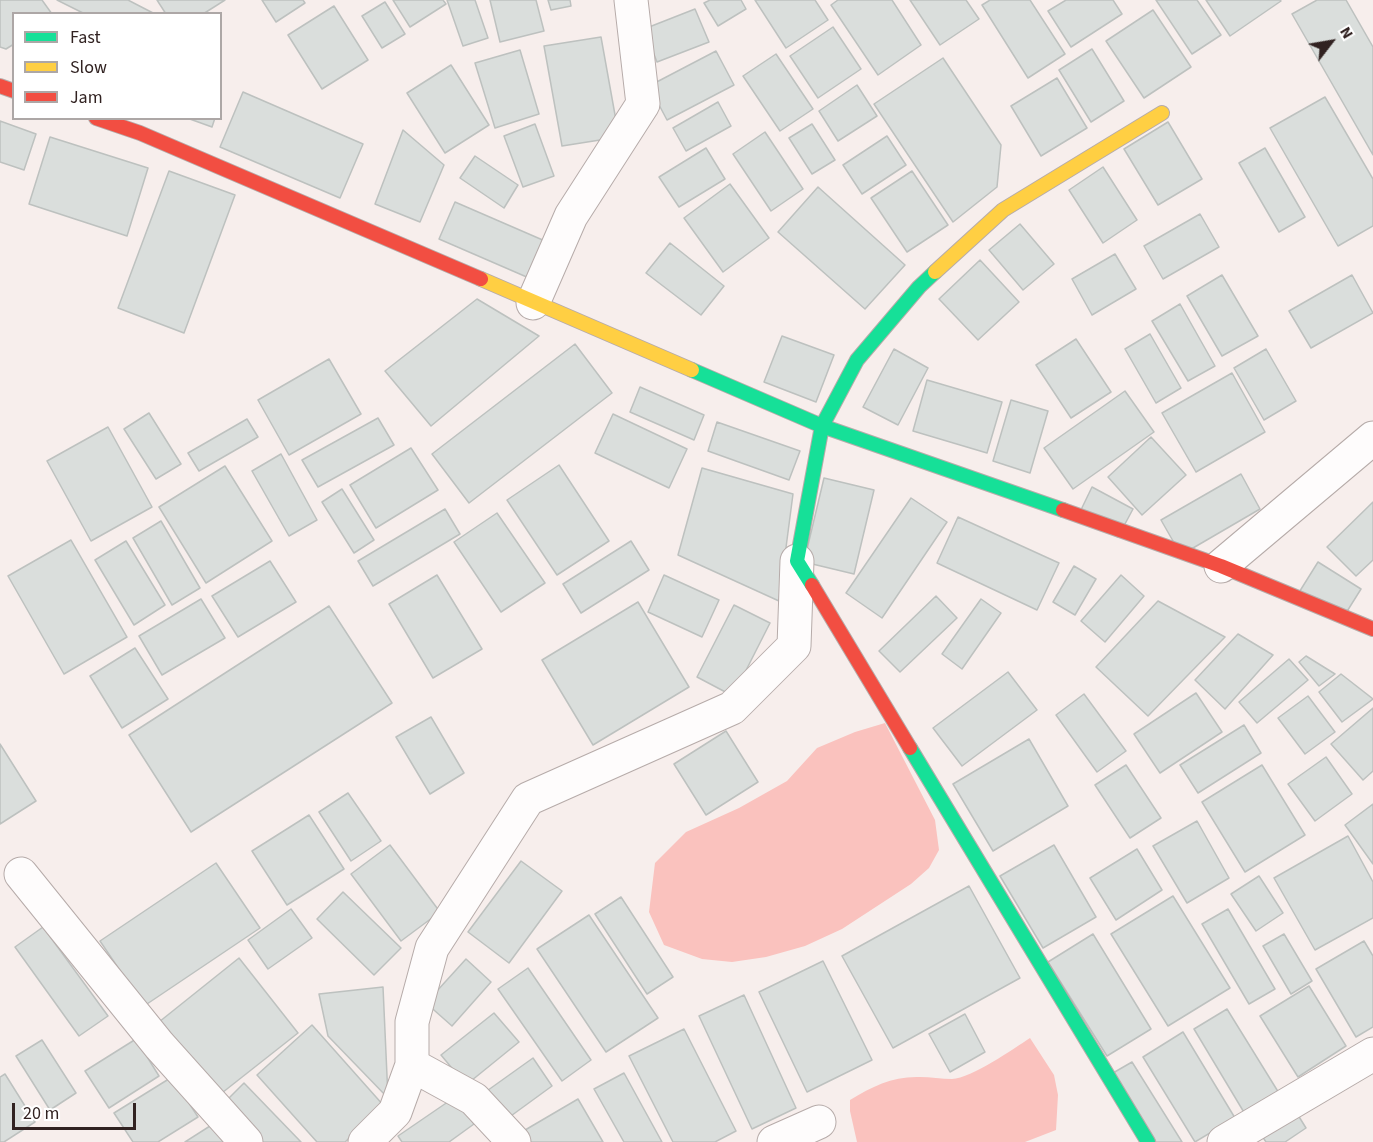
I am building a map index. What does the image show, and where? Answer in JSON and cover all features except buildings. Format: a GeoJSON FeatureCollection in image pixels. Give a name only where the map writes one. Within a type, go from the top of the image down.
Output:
{"type":"FeatureCollection","features":[{"type":"Feature","properties":{"kind":"main road"},"geometry":{"type":"LineString","coordinates":[[1148,1142],[797,561],[822,426],[857,360],[919,287],[1003,210],[1162,113]]}},
{"type":"Feature","properties":{"kind":"main road"},"geometry":{"type":"LineString","coordinates":[[102,120],[140,133],[822,426],[1221,566],[1373,629]]}},
{"type":"Feature","properties":{"kind":"street"},"geometry":{"type":"LineString","coordinates":[[533,303],[570,216],[643,104],[631,0]]}},
{"type":"Feature","properties":{"kind":"street"},"geometry":{"type":"LineString","coordinates":[[1221,566],[1373,438]]}},
{"type":"Feature","properties":{"kind":"street"},"geometry":{"type":"LineString","coordinates":[[365,1142],[395,1112],[412,1065],[412,1022],[432,948],[528,799],[732,708],[794,646],[797,561]]}},
{"type":"Feature","properties":{"kind":"street"},"geometry":{"type":"LineString","coordinates":[[21,874],[159,1045],[246,1142]]}},
{"type":"Feature","properties":{"kind":"street"},"geometry":{"type":"LineString","coordinates":[[1224,1142],[1373,1054]]}},
{"type":"Feature","properties":{"kind":"street"},"geometry":{"type":"LineString","coordinates":[[412,1065],[474,1100],[513,1142]]}},
{"type":"Feature","properties":{"kind":"street"},"geometry":{"type":"LineString","coordinates":[[774,1142],[819,1122]]}},
{"type":"Feature","properties":{"kind":"shaded area"},"geometry":{"type":"Polygon","coordinates":[[[885,723],[935,820],[939,850],[929,868],[911,884],[842,929],[805,946],[766,957],[732,962],[702,959],[664,945],[649,912],[655,863],[686,832],[739,808],[787,781],[817,748],[855,732],[885,723]]]}},
{"type":"Feature","properties":{"kind":"shaded area"},"geometry":{"type":"Polygon","coordinates":[[[1030,1038],[1054,1075],[1058,1095],[1056,1130],[1025,1142],[857,1142],[850,1111],[850,1100],[875,1086],[901,1078],[952,1079],[970,1074],[1030,1038]]]}},
{"type":"Feature","properties":{"kind":"traffic: fast"},"geometry":{"type":"LineString","coordinates":[[812,585],[797,561],[822,426],[857,360],[919,287],[935,272]]}},
{"type":"Feature","properties":{"kind":"traffic: fast"},"geometry":{"type":"LineString","coordinates":[[692,370],[822,426],[1063,510]]}},
{"type":"Feature","properties":{"kind":"traffic: fast"},"geometry":{"type":"LineString","coordinates":[[910,748],[1148,1142]]}},
{"type":"Feature","properties":{"kind":"traffic: slow"},"geometry":{"type":"LineString","coordinates":[[935,272],[1003,210],[1162,113]]}},
{"type":"Feature","properties":{"kind":"traffic: slow"},"geometry":{"type":"LineString","coordinates":[[481,279],[692,370]]}},
{"type":"Feature","properties":{"kind":"traffic: jam"},"geometry":{"type":"LineString","coordinates":[[0,86],[12,90]]}},
{"type":"Feature","properties":{"kind":"traffic: jam"},"geometry":{"type":"LineString","coordinates":[[102,120],[140,133],[481,279]]}},
{"type":"Feature","properties":{"kind":"traffic: jam"},"geometry":{"type":"LineString","coordinates":[[1063,510],[1221,566],[1373,629]]}},
{"type":"Feature","properties":{"kind":"traffic: jam"},"geometry":{"type":"LineString","coordinates":[[812,585],[910,748]]}}]}
